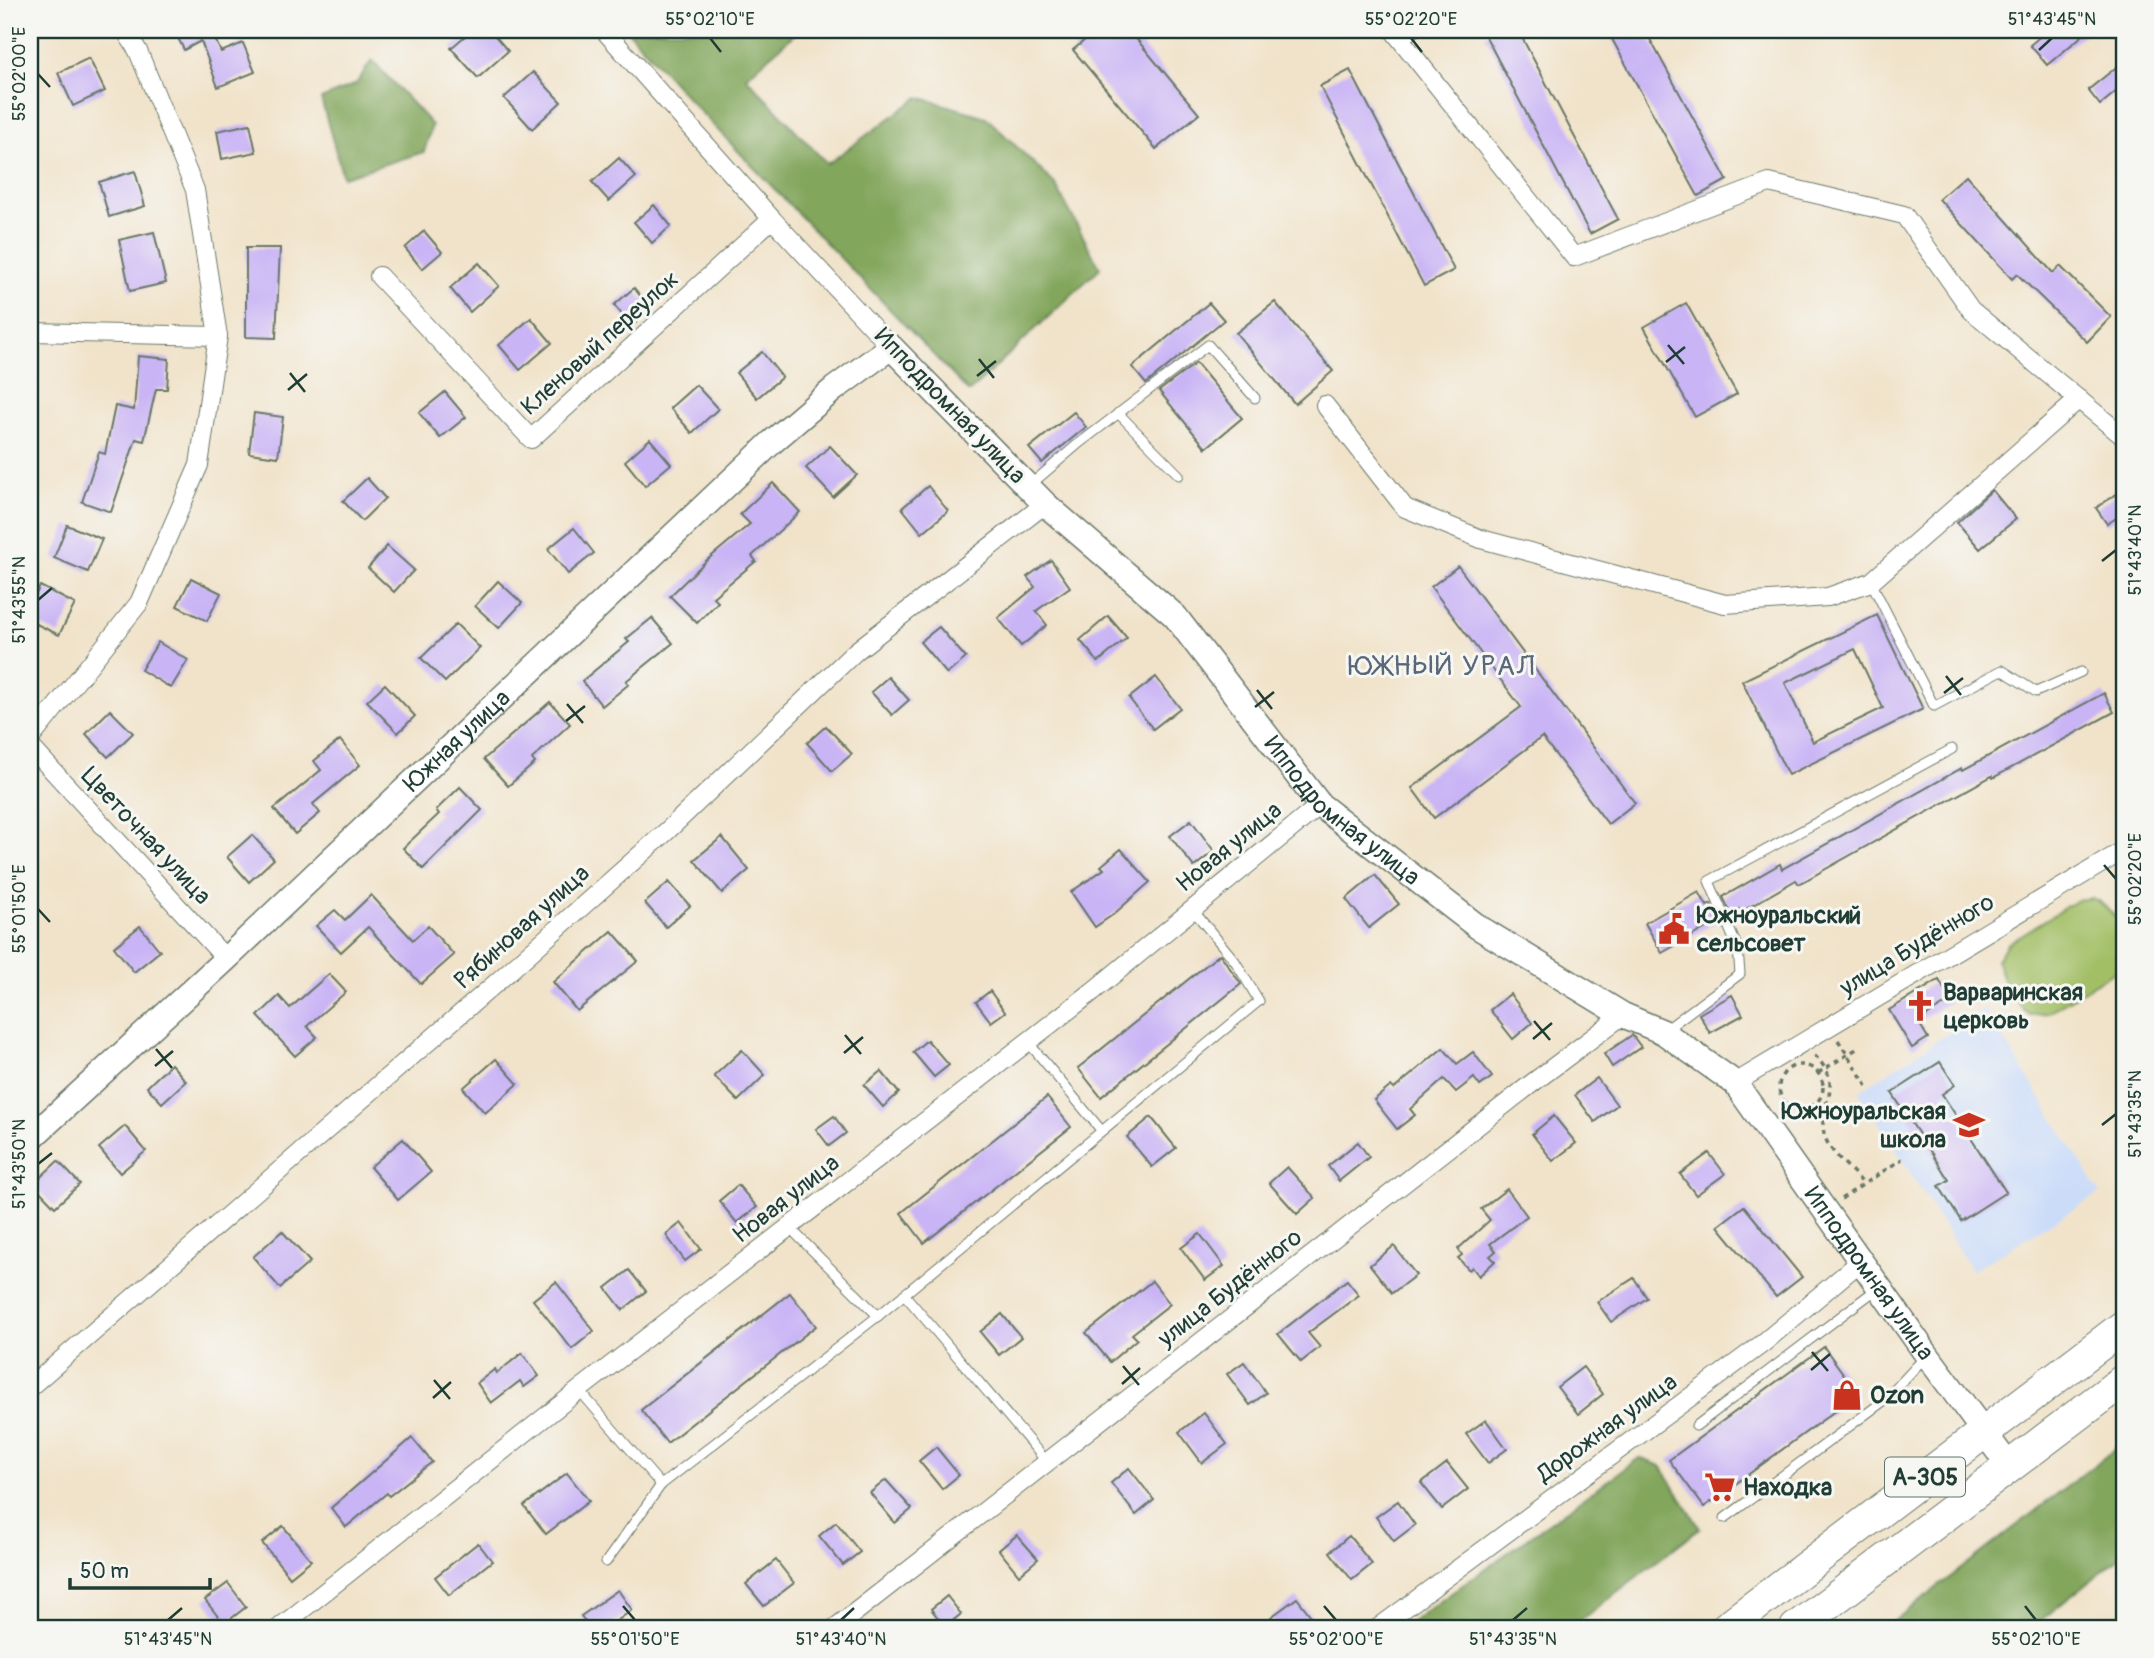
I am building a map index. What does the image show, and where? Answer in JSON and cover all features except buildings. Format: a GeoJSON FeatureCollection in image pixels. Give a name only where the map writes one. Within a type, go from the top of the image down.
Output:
{"type":"FeatureCollection","features":[{"type":"Feature","properties":{"kind":"highway","name":"А-305"},"geometry":{"type":"LineString","coordinates":[[1726,1628],[2124,1326]]}},
{"type":"Feature","properties":{"kind":"highway","name":"А-305"},"geometry":{"type":"LineString","coordinates":[[1796,1628],[2124,1380]]}},
{"type":"Feature","properties":{"kind":"street"},"geometry":{"type":"LineString","coordinates":[[30,739],[139,603],[199,465],[218,336],[195,190],[138,51],[125,30]]}},
{"type":"Feature","properties":{"kind":"street","name":"Ипподромная улица"},"geometry":{"type":"LineString","coordinates":[[604,30],[772,219],[891,347],[1037,496],[1175,616],[1320,805],[1478,927],[1623,1015],[1662,1032],[1735,1083],[1927,1355],[2009,1466]]}},
{"type":"Feature","properties":{"kind":"street"},"geometry":{"type":"LineString","coordinates":[[1397,35],[1574,257],[1769,183],[1904,215],[1971,310],[2124,436]]}},
{"type":"Feature","properties":{"kind":"street","name":"Кленовый переулок"},"geometry":{"type":"LineString","coordinates":[[379,276],[531,439],[772,219]]}},
{"type":"Feature","properties":{"kind":"street"},"geometry":{"type":"LineString","coordinates":[[30,332],[218,336]]}},
{"type":"Feature","properties":{"kind":"street","name":"Южная улица"},"geometry":{"type":"LineString","coordinates":[[30,1139],[226,959],[772,442],[834,389],[891,347]]}},
{"type":"Feature","properties":{"kind":"street"},"geometry":{"type":"LineString","coordinates":[[1325,405],[1405,508],[1481,540],[1726,604],[1828,597],[1871,582],[2079,399]]}},
{"type":"Feature","properties":{"kind":"street","name":"Рябиновая улица"},"geometry":{"type":"LineString","coordinates":[[30,1387],[488,990],[657,840],[856,651],[1037,496]]}},
{"type":"Feature","properties":{"kind":"street","name":"Цветочная улица"},"geometry":{"type":"LineString","coordinates":[[30,746],[226,959]]}},
{"type":"Feature","properties":{"kind":"street","name":"Новая улица"},"geometry":{"type":"LineString","coordinates":[[279,1628],[579,1390],[1028,1042],[1320,805]]}},
{"type":"Feature","properties":{"kind":"street","name":"улица Будённого"},"geometry":{"type":"LineString","coordinates":[[1735,1083],[2124,850]]}},
{"type":"Feature","properties":{"kind":"street","name":"улица Будённого"},"geometry":{"type":"LineString","coordinates":[[835,1628],[1623,1015]]}},
{"type":"Feature","properties":{"kind":"street","name":"Дорожная улица"},"geometry":{"type":"LineString","coordinates":[[1378,1628],[1762,1344],[1861,1261]]}},
{"type":"Feature","properties":{"kind":"lane"},"geometry":{"type":"LineString","coordinates":[[1397,35],[1417,30]]}},
{"type":"Feature","properties":{"kind":"lane"},"geometry":{"type":"LineString","coordinates":[[1037,496],[1118,413],[1209,345],[1255,398]]}},
{"type":"Feature","properties":{"kind":"lane"},"geometry":{"type":"LineString","coordinates":[[1118,413],[1179,475]]}},
{"type":"Feature","properties":{"kind":"lane"},"geometry":{"type":"LineString","coordinates":[[1871,582],[1934,706],[2002,670],[2036,692],[2081,672]]}},
{"type":"Feature","properties":{"kind":"lane"},"geometry":{"type":"LineString","coordinates":[[1662,1032],[1740,974],[1738,949],[1709,881],[1952,749]]}},
{"type":"Feature","properties":{"kind":"lane"},"geometry":{"type":"LineString","coordinates":[[606,1562],[662,1485],[878,1316],[1259,1001],[1235,961],[1192,909]]}},
{"type":"Feature","properties":{"kind":"lane"},"geometry":{"type":"LineString","coordinates":[[1028,1042],[1101,1130]]}},
{"type":"Feature","properties":{"kind":"lane"},"geometry":{"type":"LineString","coordinates":[[789,1227],[878,1316]]}},
{"type":"Feature","properties":{"kind":"lane"},"geometry":{"type":"LineString","coordinates":[[1696,1426],[1880,1287]]}},
{"type":"Feature","properties":{"kind":"lane"},"geometry":{"type":"LineString","coordinates":[[904,1294],[1047,1462]]}},
{"type":"Feature","properties":{"kind":"lane"},"geometry":{"type":"LineString","coordinates":[[1724,1518],[1885,1400],[1927,1355]]}},
{"type":"Feature","properties":{"kind":"lane"},"geometry":{"type":"LineString","coordinates":[[579,1390],[662,1485]]}},
{"type":"Feature","properties":{"kind":"path"},"geometry":{"type":"LineString","coordinates":[[1829,1027],[1867,1086]]}},
{"type":"Feature","properties":{"kind":"path"},"geometry":{"type":"LineString","coordinates":[[1818,1073],[1857,1048]]}},
{"type":"Feature","properties":{"kind":"path"},"geometry":{"type":"LineString","coordinates":[[1788,1051],[1809,1054],[1818,1059],[1830,1077],[1831,1094],[1824,1108],[1823,1129],[1828,1144],[1863,1184]]}},
{"type":"Feature","properties":{"kind":"path"},"geometry":{"type":"LineString","coordinates":[[1806,1066],[1818,1073],[1823,1086],[1814,1105],[1801,1109],[1787,1104],[1779,1091],[1781,1077],[1786,1071],[1792,1067],[1806,1066]]}},
{"type":"Feature","properties":{"kind":"path"},"geometry":{"type":"LineString","coordinates":[[1825,1209],[1902,1159]]}},
{"type":"Feature","properties":{"kind":"shaded area","name":"Южноуральская школа"},"geometry":{"type":"Polygon","coordinates":[[[1985,1009],[2100,1193],[1972,1271],[1859,1091],[1985,1009]]]}},
{"type":"Feature","properties":{"kind":"green space"},"geometry":{"type":"Polygon","coordinates":[[[627,30],[799,30],[746,77],[827,164],[919,97],[986,117],[1055,184],[1100,268],[969,392],[692,103],[627,30]]]}},
{"type":"Feature","properties":{"kind":"green space"},"geometry":{"type":"Polygon","coordinates":[[[372,60],[432,125],[424,152],[343,177],[321,99],[356,84],[372,60]]]}},
{"type":"Feature","properties":{"kind":"green space"},"geometry":{"type":"Polygon","coordinates":[[[2092,898],[2110,911],[2120,926],[2124,966],[2047,1013],[2030,1015],[2009,990],[1997,960],[2007,944],[2077,900],[2092,898]]]}},
{"type":"Feature","properties":{"kind":"green space"},"geometry":{"type":"Polygon","coordinates":[[[2124,1442],[2124,1554],[2031,1628],[1885,1628],[2124,1442]]]}},
{"type":"Feature","properties":{"kind":"green space"},"geometry":{"type":"Polygon","coordinates":[[[1639,1458],[1661,1466],[1700,1528],[1570,1628],[1403,1628],[1639,1458]]]}},
{"type":"Feature","properties":{"kind":"place","name":"Южноуральский сельсовет"},"geometry":{"type":"Point","coordinates":[1674,929]}},
{"type":"Feature","properties":{"kind":"place","name":"Варваринская церковь"},"geometry":{"type":"Point","coordinates":[1920,1006]}},
{"type":"Feature","properties":{"kind":"place","name":"Южноуральская школа"},"geometry":{"type":"Point","coordinates":[1969,1125]}},
{"type":"Feature","properties":{"kind":"place","name":"Ozon"},"geometry":{"type":"Point","coordinates":[1847,1395]}},
{"type":"Feature","properties":{"kind":"place","name":"Находка"},"geometry":{"type":"Point","coordinates":[1720,1487]}},
{"type":"Feature","properties":{"kind":"district","name":"ЮЖНЫЙ УРАЛ"},"geometry":{"type":"Point","coordinates":[1442,666]}}]}
